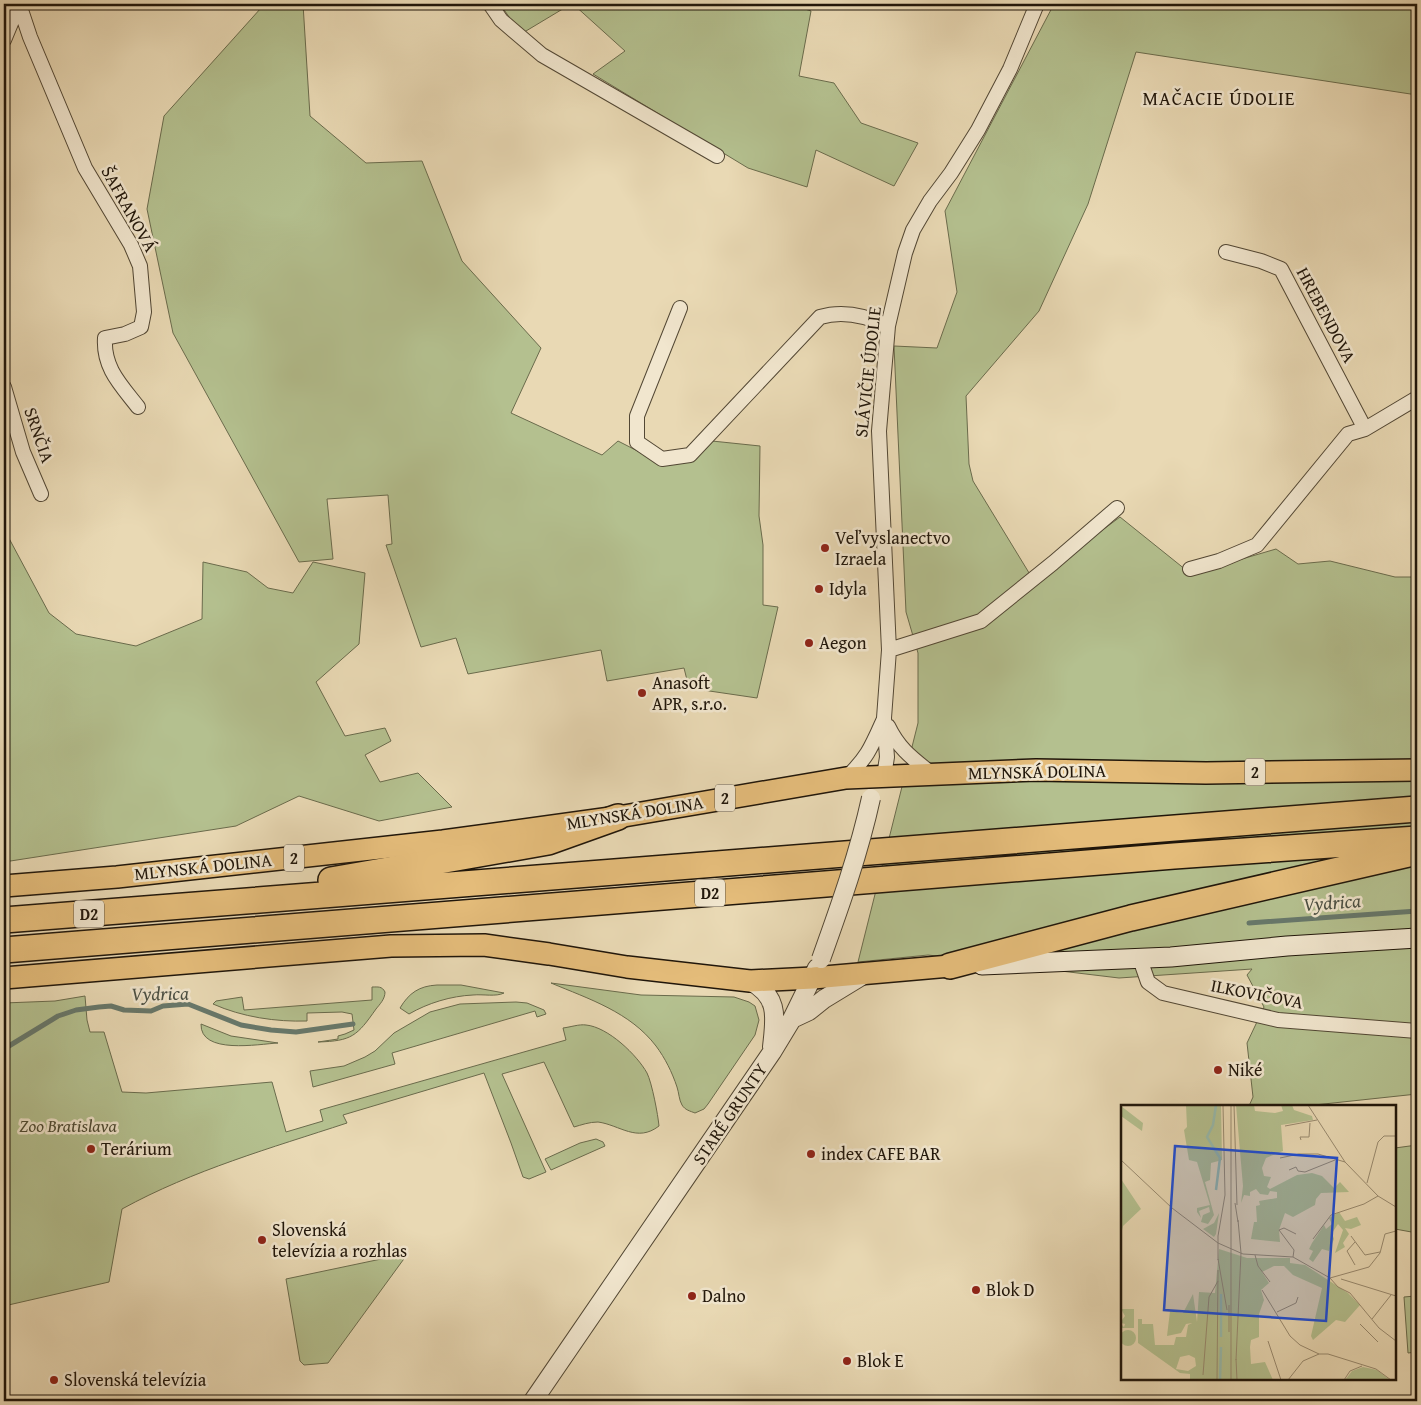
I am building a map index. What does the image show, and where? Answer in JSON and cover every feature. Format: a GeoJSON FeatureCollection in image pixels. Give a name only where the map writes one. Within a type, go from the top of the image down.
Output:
{"type":"FeatureCollection","features":[{"type":"Feature","properties":{"kind":"highway","name":"D2"},"geometry":{"type":"LineString","coordinates":[[4,920],[1417,808]]}},
{"type":"Feature","properties":{"kind":"highway"},"geometry":{"type":"LineString","coordinates":[[173,907],[548,842],[618,817]]}},
{"type":"Feature","properties":{"kind":"highway","name":"D2"},"geometry":{"type":"LineString","coordinates":[[4,950],[1174,856],[1417,839]]}},
{"type":"Feature","properties":{"kind":"highway"},"geometry":{"type":"LineString","coordinates":[[950,966],[1132,918],[1417,852]]}},
{"type":"Feature","properties":{"kind":"main road","name":"MLYNSKÁ DOLINA"},"geometry":{"type":"LineString","coordinates":[[4,886],[117,877],[433,842],[618,817],[846,778],[1036,770],[1206,773],[1417,770]]}},
{"type":"Feature","properties":{"kind":"main road"},"geometry":{"type":"LineString","coordinates":[[4,978],[391,946],[484,946],[550,954],[627,967],[750,981],[813,978],[950,966],[1140,959],[1286,946],[1417,938]]}},
{"type":"Feature","properties":{"kind":"street"},"geometry":{"type":"LineString","coordinates":[[4,40],[19,4]]}},
{"type":"Feature","properties":{"kind":"street","name":"ŠAFRANOVÁ"},"geometry":{"type":"LineString","coordinates":[[19,4],[30,37],[85,168],[132,245],[140,266],[144,312],[141,327],[125,334],[105,338],[104,347],[109,368],[138,407]]}},
{"type":"Feature","properties":{"kind":"street"},"geometry":{"type":"LineString","coordinates":[[490,4],[501,20],[542,55],[717,156]]}},
{"type":"Feature","properties":{"kind":"street","name":"SLÁVIČIE ÚDOLIE"},"geometry":{"type":"LineString","coordinates":[[846,778],[870,752],[884,718],[896,647],[879,430],[888,326],[905,253],[914,230],[930,201],[951,173],[978,130],[1010,69],[1037,4]]}},
{"type":"Feature","properties":{"kind":"street","name":"HREBENDOVA"},"geometry":{"type":"LineString","coordinates":[[1226,252],[1261,261],[1281,269],[1365,429]]}},
{"type":"Feature","properties":{"kind":"street"},"geometry":{"type":"LineString","coordinates":[[680,308],[637,416],[637,442],[662,459],[690,456],[820,317],[832,314],[858,315],[888,326]]}},
{"type":"Feature","properties":{"kind":"street","name":"SRNČIA"},"geometry":{"type":"LineString","coordinates":[[4,387],[23,452],[41,494]]}},
{"type":"Feature","properties":{"kind":"street"},"geometry":{"type":"LineString","coordinates":[[1190,569],[1219,561],[1257,545],[1348,434],[1365,429],[1417,398]]}},
{"type":"Feature","properties":{"kind":"street"},"geometry":{"type":"LineString","coordinates":[[896,647],[981,621],[1053,563],[1116,508]]}},
{"type":"Feature","properties":{"kind":"street"},"geometry":{"type":"LineString","coordinates":[[884,718],[895,741],[905,752],[932,774]]}},
{"type":"Feature","properties":{"kind":"street","name":"SLÁVIČIE ÚDOLIE"},"geometry":{"type":"LineString","coordinates":[[876,777],[887,757],[884,718]]}},
{"type":"Feature","properties":{"kind":"street","name":"SLÁVIČIE ÚDOLIE"},"geometry":{"type":"LineString","coordinates":[[870,752],[876,777]]}},
{"type":"Feature","properties":{"kind":"street","name":"STARÉ GRUNTY"},"geometry":{"type":"LineString","coordinates":[[533,1401],[792,1020],[813,978],[851,873],[864,831],[876,777]]}},
{"type":"Feature","properties":{"kind":"street","name":"ILKOVIČOVA"},"geometry":{"type":"LineString","coordinates":[[1140,959],[1148,982],[1163,993],[1278,1020],[1417,1031]]}},
{"type":"Feature","properties":{"kind":"street"},"geometry":{"type":"LineString","coordinates":[[792,1020],[865,974]]}},
{"type":"Feature","properties":{"kind":"street"},"geometry":{"type":"LineString","coordinates":[[750,981],[763,988],[772,1003],[775,1020],[772,1052]]}},
{"type":"Feature","properties":{"kind":"green space"},"geometry":{"type":"Polygon","coordinates":[[[257,4],[303,4],[310,116],[366,163],[422,161],[462,261],[541,348],[511,413],[602,455],[618,441],[661,463],[712,441],[760,446],[759,516],[763,545],[763,605],[778,607],[757,698],[689,688],[684,668],[607,681],[601,650],[468,674],[456,638],[421,647],[386,545],[392,544],[388,495],[327,499],[333,559],[299,562],[173,333],[147,209],[164,116],[261,8],[257,4]]]}},
{"type":"Feature","properties":{"kind":"green space"},"geometry":{"type":"Polygon","coordinates":[[[500,4],[571,4],[521,34],[500,4]]]}},
{"type":"Feature","properties":{"kind":"green space"},"geometry":{"type":"Polygon","coordinates":[[[573,4],[790,4],[811,11],[799,76],[834,83],[861,123],[918,143],[894,186],[816,150],[807,187],[748,168],[593,74],[625,51],[573,4]]]}},
{"type":"Feature","properties":{"kind":"green space"},"geometry":{"type":"Polygon","coordinates":[[[1054,4],[1417,4],[1417,95],[1136,52],[1088,204],[1039,311],[966,396],[969,464],[973,481],[1034,581],[1120,517],[1191,574],[1276,549],[1298,564],[1330,561],[1395,577],[1417,577],[1417,1094],[1314,1105],[1249,1105],[1253,1097],[1247,1043],[1264,1007],[1247,975],[1252,969],[1119,978],[928,955],[858,962],[918,723],[918,653],[906,612],[894,346],[937,348],[957,292],[945,211],[1054,4]]]}},
{"type":"Feature","properties":{"kind":"green space"},"geometry":{"type":"Polygon","coordinates":[[[4,529],[49,613],[76,634],[136,646],[202,619],[203,562],[247,572],[268,588],[293,593],[313,562],[365,573],[359,644],[316,682],[345,736],[385,728],[391,741],[365,755],[380,782],[418,773],[452,807],[379,821],[299,796],[236,826],[4,862],[4,529]]]}},
{"type":"Feature","properties":{"kind":"green space"},"geometry":{"type":"Polygon","coordinates":[[[551,983],[641,995],[734,997],[755,1006],[759,1020],[755,1035],[708,1104],[704,1109],[695,1113],[682,1105],[678,1089],[668,1065],[646,1034],[621,1015],[608,1008],[551,983]]]}},
{"type":"Feature","properties":{"kind":"green space"},"geometry":{"type":"Polygon","coordinates":[[[437,985],[461,985],[504,993],[448,999],[432,1003],[409,1014],[400,1008],[415,991],[437,985]]]}},
{"type":"Feature","properties":{"kind":"green space"},"geometry":{"type":"Polygon","coordinates":[[[372,987],[384,990],[382,1001],[358,1031],[339,1040],[318,1042],[338,1039],[338,1036],[354,1030],[352,1014],[342,1012],[307,1013],[307,1021],[283,1021],[259,1018],[224,1009],[213,1004],[216,1001],[242,997],[244,1010],[372,1000],[372,987]]]}},
{"type":"Feature","properties":{"kind":"green space","name":"Zoo Bratislava"},"geometry":{"type":"Polygon","coordinates":[[[85,996],[90,1032],[104,1032],[122,1092],[146,1093],[272,1082],[286,1132],[323,1121],[320,1110],[566,1040],[563,1028],[578,1025],[595,1027],[612,1036],[636,1058],[647,1073],[651,1084],[659,1126],[643,1133],[628,1132],[598,1122],[574,1127],[544,1062],[502,1074],[546,1172],[529,1179],[523,1177],[484,1073],[343,1115],[347,1123],[204,1171],[149,1195],[122,1209],[109,1282],[4,1306],[4,1003],[55,1001],[85,996]]]}},
{"type":"Feature","properties":{"kind":"green space"},"geometry":{"type":"Polygon","coordinates":[[[527,1003],[544,1010],[546,1014],[537,1017],[535,1011],[392,1053],[395,1064],[313,1087],[310,1071],[344,1066],[365,1057],[375,1051],[394,1033],[430,1012],[460,1004],[527,1003]]]}},
{"type":"Feature","properties":{"kind":"green space"},"geometry":{"type":"Polygon","coordinates":[[[201,1024],[231,1036],[278,1043],[245,1046],[220,1044],[210,1040],[203,1034],[201,1024]]]}},
{"type":"Feature","properties":{"kind":"green space"},"geometry":{"type":"Polygon","coordinates":[[[596,1139],[603,1142],[605,1146],[551,1170],[545,1159],[580,1143],[596,1139]]]}},
{"type":"Feature","properties":{"kind":"green space"},"geometry":{"type":"Polygon","coordinates":[[[1417,1145],[1417,1233],[1396,1229],[1396,1148],[1417,1145]]]}},
{"type":"Feature","properties":{"kind":"green space"},"geometry":{"type":"Polygon","coordinates":[[[405,1254],[406,1256],[328,1363],[304,1365],[300,1361],[286,1279],[405,1254]]]}},
{"type":"Feature","properties":{"kind":"green space"},"geometry":{"type":"Polygon","coordinates":[[[1415,1296],[1417,1352],[1408,1353],[1404,1297],[1415,1296]]]}},
{"type":"Feature","properties":{"kind":"waterway","name":"Vydrica"},"geometry":{"type":"LineString","coordinates":[[1249,923],[1417,911]]}},
{"type":"Feature","properties":{"kind":"waterway","name":"Vydrica"},"geometry":{"type":"LineString","coordinates":[[4,1049],[58,1016],[76,1010],[111,1006],[124,1010],[151,1011],[163,1006],[188,1004],[241,1025],[296,1032],[353,1024]]}},
{"type":"Feature","properties":{"kind":"place","name":"Veľvyslanectvo Izraela"},"geometry":{"type":"Point","coordinates":[825,548]}},
{"type":"Feature","properties":{"kind":"place","name":"Idyla"},"geometry":{"type":"Point","coordinates":[819,589]}},
{"type":"Feature","properties":{"kind":"place","name":"Aegon"},"geometry":{"type":"Point","coordinates":[809,643]}},
{"type":"Feature","properties":{"kind":"place","name":"Anasoft APR, s.r.o."},"geometry":{"type":"Point","coordinates":[642,693]}},
{"type":"Feature","properties":{"kind":"place","name":"Niké"},"geometry":{"type":"Point","coordinates":[1218,1070]}},
{"type":"Feature","properties":{"kind":"place","name":"Terárium"},"geometry":{"type":"Point","coordinates":[91,1149]}},
{"type":"Feature","properties":{"kind":"place","name":"index CAFE BAR"},"geometry":{"type":"Point","coordinates":[811,1154]}},
{"type":"Feature","properties":{"kind":"place","name":"Slovenská televízia a rozhlas"},"geometry":{"type":"Point","coordinates":[262,1240]}},
{"type":"Feature","properties":{"kind":"place","name":"Blok D"},"geometry":{"type":"Point","coordinates":[976,1290]}},
{"type":"Feature","properties":{"kind":"place","name":"Dalno"},"geometry":{"type":"Point","coordinates":[692,1296]}},
{"type":"Feature","properties":{"kind":"place","name":"Blok E"},"geometry":{"type":"Point","coordinates":[847,1361]}},
{"type":"Feature","properties":{"kind":"place","name":"Slovenská televízia"},"geometry":{"type":"Point","coordinates":[54,1380]}},
{"type":"Feature","properties":{"kind":"district","name":"MAČACIE ÚDOLIE"},"geometry":{"type":"Point","coordinates":[1219,98]}}]}
